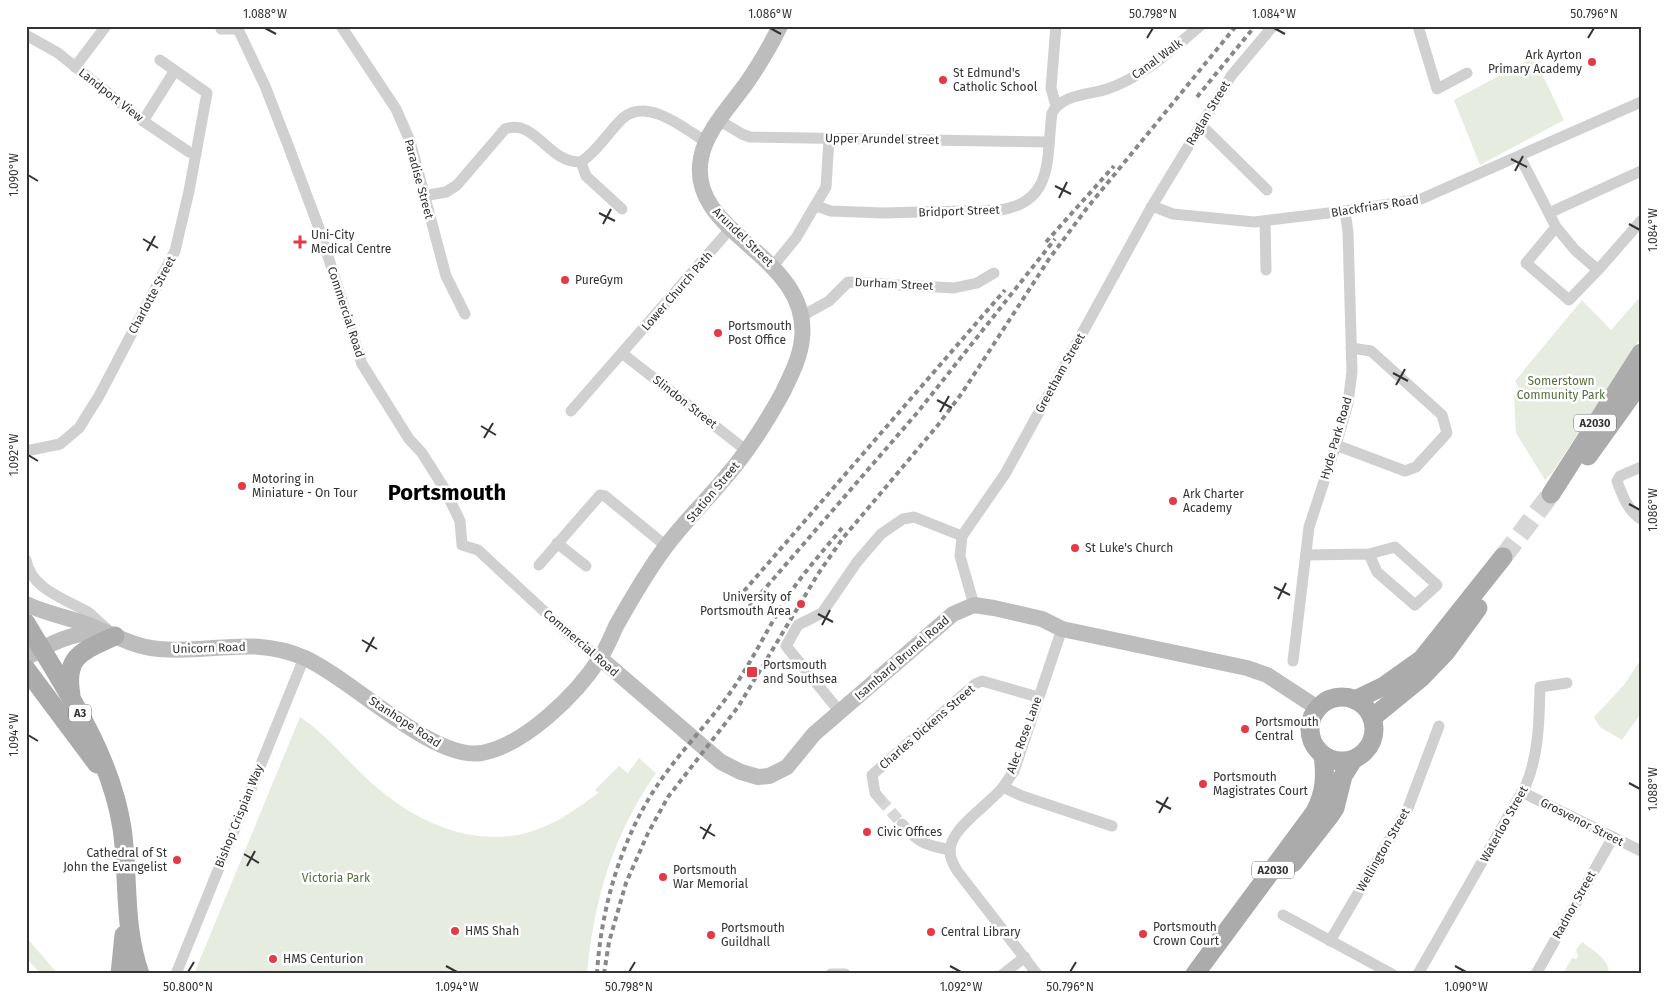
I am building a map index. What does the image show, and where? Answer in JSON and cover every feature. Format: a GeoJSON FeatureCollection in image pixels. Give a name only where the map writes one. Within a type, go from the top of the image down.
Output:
{"type":"FeatureCollection","features":[{"type":"Feature","properties":{"kind":"main road","name":"A2030"},"geometry":{"type":"LineString","coordinates":[[1641,353],[1553,498],[1641,382]]}},
{"type":"Feature","properties":{"kind":"main road"},"geometry":{"type":"LineString","coordinates":[[1355,700],[1384,686],[1422,659],[1505,562],[1446,652],[1421,678],[1372,718]]}},
{"type":"Feature","properties":{"kind":"main road","name":"A3"},"geometry":{"type":"LineString","coordinates":[[26,623],[33,647],[72,699],[94,739],[110,782],[122,827],[127,905],[132,941],[140,974]]}},
{"type":"Feature","properties":{"kind":"main road"},"geometry":{"type":"LineString","coordinates":[[72,699],[69,673],[75,659],[84,650],[114,636]]}},
{"type":"Feature","properties":{"kind":"main road","name":"A3"},"geometry":{"type":"LineString","coordinates":[[26,669],[110,782]]}},
{"type":"Feature","properties":{"kind":"main road"},"geometry":{"type":"LineString","coordinates":[[1335,698],[1355,700],[1367,708],[1372,718],[1374,730],[1370,746],[1363,754],[1353,760],[1344,762],[1323,756],[1312,742],[1310,729],[1312,717],[1318,709],[1323,703],[1335,698]]}},
{"type":"Feature","properties":{"kind":"main road","name":"A2030"},"geometry":{"type":"LineString","coordinates":[[1195,974],[1315,812],[1322,798],[1325,782],[1323,756]]}},
{"type":"Feature","properties":{"kind":"main road","name":"A2030"},"geometry":{"type":"LineString","coordinates":[[1210,974],[1290,867],[1323,828],[1335,808],[1343,776],[1353,760]]}},
{"type":"Feature","properties":{"kind":"main road","name":"A3"},"geometry":{"type":"LineString","coordinates":[[120,974],[127,905]]}},
{"type":"Feature","properties":{"kind":"main road","name":"A3"},"geometry":{"type":"LineString","coordinates":[[132,941],[132,974]]}},
{"type":"Feature","properties":{"kind":"street"},"geometry":{"type":"LineString","coordinates":[[75,67],[106,26]]}},
{"type":"Feature","properties":{"kind":"street","name":"Paradise Street"},"geometry":{"type":"LineString","coordinates":[[341,26],[396,109],[410,141],[423,196],[446,276],[465,314]]}},
{"type":"Feature","properties":{"kind":"street","name":"Arundel Street"},"geometry":{"type":"LineString","coordinates":[[780,26],[755,71],[706,142],[700,166],[704,196],[713,211],[773,266],[791,289],[802,316]]}},
{"type":"Feature","properties":{"kind":"street"},"geometry":{"type":"LineString","coordinates":[[1056,26],[1051,88],[1056,106]]}},
{"type":"Feature","properties":{"kind":"street","name":"Canal Walk"},"geometry":{"type":"LineString","coordinates":[[1056,106],[1064,100],[1108,89],[1128,80],[1148,68],[1200,26]]}},
{"type":"Feature","properties":{"kind":"street","name":"Raglan Street"},"geometry":{"type":"LineString","coordinates":[[1152,206],[1231,76],[1272,26]]}},
{"type":"Feature","properties":{"kind":"street"},"geometry":{"type":"LineString","coordinates":[[1418,26],[1438,89],[1467,73]]}},
{"type":"Feature","properties":{"kind":"street","name":"Commercial Road"},"geometry":{"type":"LineString","coordinates":[[221,29],[238,29],[265,86],[320,230],[362,364],[409,439],[422,453],[444,488],[460,521],[462,545],[478,550],[573,638],[600,658],[687,734]]}},
{"type":"Feature","properties":{"kind":"street","name":"Landport View"},"geometry":{"type":"LineString","coordinates":[[26,36],[58,53],[143,121],[189,152],[196,154]]}},
{"type":"Feature","properties":{"kind":"street"},"geometry":{"type":"LineString","coordinates":[[143,121],[174,72],[160,60]]}},
{"type":"Feature","properties":{"kind":"street","name":"Charlotte Street"},"geometry":{"type":"LineString","coordinates":[[26,451],[60,444],[79,428],[99,396],[175,251],[189,191],[207,93],[174,72]]}},
{"type":"Feature","properties":{"kind":"street","name":"Blackfriars Road"},"geometry":{"type":"LineString","coordinates":[[1152,206],[1173,214],[1214,219],[1265,221],[1421,199],[1520,157],[1641,102]]}},
{"type":"Feature","properties":{"kind":"street","name":"Bridport Street"},"geometry":{"type":"LineString","coordinates":[[816,206],[831,211],[883,213],[1000,210],[1017,207],[1028,202],[1045,177],[1052,113],[1056,106]]}},
{"type":"Feature","properties":{"kind":"street"},"geometry":{"type":"LineString","coordinates":[[423,196],[446,192],[456,185],[505,129],[515,125],[524,128],[561,158],[572,163],[581,162],[594,154],[624,118],[638,111],[662,115],[706,142]]}},
{"type":"Feature","properties":{"kind":"street","name":"Upper Arundel street"},"geometry":{"type":"LineString","coordinates":[[720,121],[750,137],[1048,142]]}},
{"type":"Feature","properties":{"kind":"street"},"geometry":{"type":"LineString","coordinates":[[1201,125],[1267,190]]}},
{"type":"Feature","properties":{"kind":"street"},"geometry":{"type":"LineString","coordinates":[[773,266],[796,238],[826,188],[829,139]]}},
{"type":"Feature","properties":{"kind":"street"},"geometry":{"type":"LineString","coordinates":[[1520,157],[1556,227],[1575,250],[1598,270]]}},
{"type":"Feature","properties":{"kind":"street"},"geometry":{"type":"LineString","coordinates":[[581,162],[586,176],[622,209]]}},
{"type":"Feature","properties":{"kind":"street"},"geometry":{"type":"LineString","coordinates":[[1550,213],[1641,171]]}},
{"type":"Feature","properties":{"kind":"street","name":"Greetham Street"},"geometry":{"type":"LineString","coordinates":[[962,536],[1004,474],[1152,206]]}},
{"type":"Feature","properties":{"kind":"street","name":"Hyde Park Road"},"geometry":{"type":"LineString","coordinates":[[1293,661],[1309,527],[1348,403],[1352,371],[1348,232],[1345,211]]}},
{"type":"Feature","properties":{"kind":"street"},"geometry":{"type":"LineString","coordinates":[[1265,221],[1266,270]]}},
{"type":"Feature","properties":{"kind":"street"},"geometry":{"type":"LineString","coordinates":[[1556,227],[1526,263],[1569,300],[1641,221]]}},
{"type":"Feature","properties":{"kind":"street","name":"Lower Church Path"},"geometry":{"type":"LineString","coordinates":[[571,411],[732,228]]}},
{"type":"Feature","properties":{"kind":"street","name":"Durham Street"},"geometry":{"type":"LineString","coordinates":[[802,316],[829,301],[848,282],[954,288],[977,283],[994,272]]}},
{"type":"Feature","properties":{"kind":"street","name":"Station Street"},"geometry":{"type":"LineString","coordinates":[[600,658],[616,626],[666,546],[747,451],[772,413],[794,371],[802,341],[802,316]]}},
{"type":"Feature","properties":{"kind":"street"},"geometry":{"type":"LineString","coordinates":[[1336,445],[1405,471],[1416,467],[1447,433],[1442,415],[1371,351],[1352,348]]}},
{"type":"Feature","properties":{"kind":"street","name":"Slindon Street"},"geometry":{"type":"LineString","coordinates":[[623,354],[747,451]]}},
{"type":"Feature","properties":{"kind":"street"},"geometry":{"type":"LineString","coordinates":[[1641,467],[1620,476],[1617,481],[1634,516],[1641,519]]}},
{"type":"Feature","properties":{"kind":"street"},"geometry":{"type":"LineString","coordinates":[[539,565],[600,495],[605,496],[666,546]]}},
{"type":"Feature","properties":{"kind":"street"},"geometry":{"type":"LineString","coordinates":[[840,712],[786,646],[798,625],[822,613],[857,562],[881,534],[903,519],[914,517],[962,536],[960,556],[974,606],[1042,619],[1062,630],[1247,668],[1267,675],[1318,709]]}},
{"type":"Feature","properties":{"kind":"street"},"geometry":{"type":"LineString","coordinates":[[557,543],[586,566]]}},
{"type":"Feature","properties":{"kind":"street"},"geometry":{"type":"LineString","coordinates":[[1306,555],[1369,554],[1395,546],[1437,585],[1415,605],[1377,572],[1369,554]]}},
{"type":"Feature","properties":{"kind":"street"},"geometry":{"type":"LineString","coordinates":[[26,560],[33,578],[44,588],[90,614],[114,636]]}},
{"type":"Feature","properties":{"kind":"street","name":"Unicorn Road"},"geometry":{"type":"LineString","coordinates":[[26,604],[154,649],[266,646],[304,658]]}},
{"type":"Feature","properties":{"kind":"street","name":"Isambard Brunel Road"},"geometry":{"type":"LineString","coordinates":[[687,734],[731,768],[758,777],[769,776],[787,767],[814,734],[953,614],[974,606]]}},
{"type":"Feature","properties":{"kind":"street","name":"Alec Rose Lane"},"geometry":{"type":"LineString","coordinates":[[950,850],[952,840],[959,830],[1004,787],[1014,771],[1062,630]]}},
{"type":"Feature","properties":{"kind":"street","name":"Unicorn Road"},"geometry":{"type":"LineString","coordinates":[[33,647],[80,634],[95,633],[114,636]]}},
{"type":"Feature","properties":{"kind":"street","name":"Stanhope Road"},"geometry":{"type":"LineString","coordinates":[[304,658],[346,682],[418,733],[444,747],[470,754],[505,746],[528,733],[552,713],[600,658]]}},
{"type":"Feature","properties":{"kind":"street","name":"Bishop Crispian Way"},"geometry":{"type":"LineString","coordinates":[[176,974],[304,658]]}},
{"type":"Feature","properties":{"kind":"street","name":"Charles Dickens Street"},"geometry":{"type":"LineString","coordinates":[[880,799],[875,793],[872,774],[975,684],[982,681],[1038,696]]}},
{"type":"Feature","properties":{"kind":"street","name":"Waterloo Street"},"geometry":{"type":"LineString","coordinates":[[1418,974],[1522,792],[1533,767],[1538,743],[1540,687],[1566,683]]}},
{"type":"Feature","properties":{"kind":"street","name":"Wellington Street"},"geometry":{"type":"LineString","coordinates":[[1330,941],[1408,808],[1439,726]]}},
{"type":"Feature","properties":{"kind":"street"},"geometry":{"type":"LineString","coordinates":[[1004,787],[1022,796],[1112,826]]}},
{"type":"Feature","properties":{"kind":"street","name":"Grosvenor Street"},"geometry":{"type":"LineString","coordinates":[[1522,792],[1641,851]]}},
{"type":"Feature","properties":{"kind":"street"},"geometry":{"type":"LineString","coordinates":[[902,824],[917,840],[926,846],[950,850],[952,862],[958,872],[1025,957],[1036,974]]}},
{"type":"Feature","properties":{"kind":"street","name":"Radnor Street"},"geometry":{"type":"LineString","coordinates":[[1536,974],[1613,837]]}},
{"type":"Feature","properties":{"kind":"street"},"geometry":{"type":"LineString","coordinates":[[1283,915],[1392,974]]}},
{"type":"Feature","properties":{"kind":"street"},"geometry":{"type":"LineString","coordinates":[[1003,974],[1025,957]]}},
{"type":"Feature","properties":{"kind":"green space"},"geometry":{"type":"Polygon","coordinates":[[[1534,57],[1564,120],[1480,165],[1454,100],[1534,57]]]}},
{"type":"Feature","properties":{"kind":"green space","name":"Somerstown Community Park"},"geometry":{"type":"Polygon","coordinates":[[[1641,296],[1641,337],[1552,473],[1545,480],[1516,433],[1514,396],[1519,388],[1515,381],[1582,300],[1611,330],[1641,296]]]}},
{"type":"Feature","properties":{"kind":"green space"},"geometry":{"type":"Polygon","coordinates":[[[1641,659],[1641,713],[1622,740],[1600,727],[1594,717],[1624,685],[1641,659]]]}},
{"type":"Feature","properties":{"kind":"green space","name":"Victoria Park"},"geometry":{"type":"Polygon","coordinates":[[[300,717],[325,737],[364,776],[397,803],[434,824],[474,835],[495,837],[517,835],[539,829],[570,813],[598,793],[595,790],[619,766],[628,773],[639,758],[656,773],[628,820],[608,869],[595,920],[587,974],[194,974],[300,717]]]}},
{"type":"Feature","properties":{"kind":"green space"},"geometry":{"type":"Polygon","coordinates":[[[26,937],[58,974],[41,974],[26,958],[26,937]]]}},
{"type":"Feature","properties":{"kind":"green space"},"geometry":{"type":"Polygon","coordinates":[[[1582,942],[1604,959],[1609,969],[1609,974],[1563,974],[1572,958],[1576,959],[1578,956],[1576,950],[1582,942]]]}},
{"type":"Feature","properties":{"kind":"tunnel"},"geometry":{"type":"LineString","coordinates":[[1503,557],[1551,494]]}},
{"type":"Feature","properties":{"kind":"tunnel"},"geometry":{"type":"LineString","coordinates":[[880,799],[902,824]]}},
{"type":"Feature","properties":{"kind":"railway"},"geometry":{"type":"LineString","coordinates":[[604,974],[609,942],[626,883],[648,833],[668,797],[738,707],[818,574],[843,538],[938,425],[962,393],[1049,259],[1087,208],[1236,26]]}},
{"type":"Feature","properties":{"kind":"railway"},"geometry":{"type":"LineString","coordinates":[[1197,97],[1255,26]]}},
{"type":"Feature","properties":{"kind":"railway"},"geometry":{"type":"LineString","coordinates":[[1046,242],[1114,166]]}},
{"type":"Feature","properties":{"kind":"railway"},"geometry":{"type":"LineString","coordinates":[[749,607],[917,413],[1055,239]]}},
{"type":"Feature","properties":{"kind":"railway"},"geometry":{"type":"LineString","coordinates":[[738,598],[1005,290]]}},
{"type":"Feature","properties":{"kind":"railway"},"geometry":{"type":"LineString","coordinates":[[597,974],[599,948],[610,894],[617,868],[638,818],[666,773],[732,690],[794,587],[842,528]]}},
{"type":"Feature","properties":{"kind":"place","name":"Ark Ayrton Primary Academy"},"geometry":{"type":"Point","coordinates":[1592,62]}},
{"type":"Feature","properties":{"kind":"place","name":"St Edmund's Catholic School"},"geometry":{"type":"Point","coordinates":[943,80]}},
{"type":"Feature","properties":{"kind":"place","name":"Uni-City Medical Centre"},"geometry":{"type":"Point","coordinates":[300,242]}},
{"type":"Feature","properties":{"kind":"place","name":"PureGym"},"geometry":{"type":"Point","coordinates":[565,280]}},
{"type":"Feature","properties":{"kind":"place","name":"Portsmouth Post Office"},"geometry":{"type":"Point","coordinates":[718,333]}},
{"type":"Feature","properties":{"kind":"place","name":"Motoring in Miniature - On Tour"},"geometry":{"type":"Point","coordinates":[242,486]}},
{"type":"Feature","properties":{"kind":"place","name":"Ark Charter Academy"},"geometry":{"type":"Point","coordinates":[1173,501]}},
{"type":"Feature","properties":{"kind":"place","name":"St Luke's Church"},"geometry":{"type":"Point","coordinates":[1075,548]}},
{"type":"Feature","properties":{"kind":"place","name":"University of Portsmouth Area"},"geometry":{"type":"Point","coordinates":[801,604]}},
{"type":"Feature","properties":{"kind":"place","name":"Portsmouth and Southsea"},"geometry":{"type":"Point","coordinates":[752,672]}},
{"type":"Feature","properties":{"kind":"place","name":"Portsmouth Central"},"geometry":{"type":"Point","coordinates":[1245,729]}},
{"type":"Feature","properties":{"kind":"place","name":"Portsmouth Magistrates Court"},"geometry":{"type":"Point","coordinates":[1203,784]}},
{"type":"Feature","properties":{"kind":"place","name":"Civic Offices"},"geometry":{"type":"Point","coordinates":[867,832]}},
{"type":"Feature","properties":{"kind":"place","name":"Cathedral of St John the Evangelist"},"geometry":{"type":"Point","coordinates":[177,860]}},
{"type":"Feature","properties":{"kind":"place","name":"Portsmouth War Memorial"},"geometry":{"type":"Point","coordinates":[663,877]}},
{"type":"Feature","properties":{"kind":"place","name":"HMS Shah"},"geometry":{"type":"Point","coordinates":[455,931]}},
{"type":"Feature","properties":{"kind":"place","name":"Central Library"},"geometry":{"type":"Point","coordinates":[931,932]}},
{"type":"Feature","properties":{"kind":"place","name":"Portsmouth Crown Court"},"geometry":{"type":"Point","coordinates":[1143,934]}},
{"type":"Feature","properties":{"kind":"place","name":"Portsmouth Guildhall"},"geometry":{"type":"Point","coordinates":[711,935]}},
{"type":"Feature","properties":{"kind":"place","name":"HMS Centurion"},"geometry":{"type":"Point","coordinates":[273,959]}},
{"type":"Feature","properties":{"kind":"district","name":"Portsmouth"},"geometry":{"type":"Point","coordinates":[447,492]}}]}
